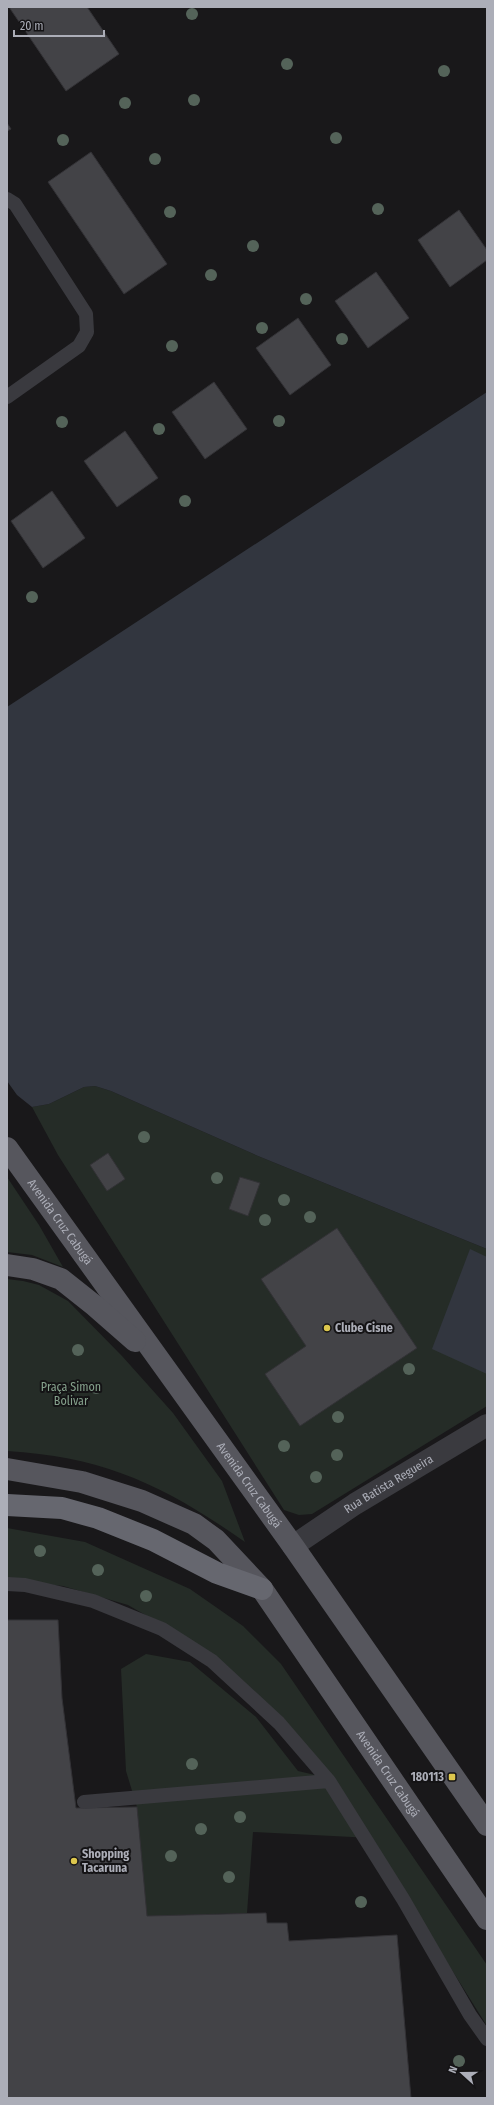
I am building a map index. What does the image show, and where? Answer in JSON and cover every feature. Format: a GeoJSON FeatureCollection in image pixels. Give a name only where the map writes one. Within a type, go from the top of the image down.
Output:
{"type":"FeatureCollection","features":[{"type":"Feature","properties":{"kind":"highway"},"geometry":{"type":"LineString","coordinates":[[7,1505],[62,1508],[98,1518],[153,1540],[218,1573],[262,1589]]}},
{"type":"Feature","properties":{"kind":"main road","name":"Avenida Cruz Cabugá"},"geometry":{"type":"LineString","coordinates":[[7,1148],[293,1546],[487,1825]]}},
{"type":"Feature","properties":{"kind":"main road"},"geometry":{"type":"LineString","coordinates":[[7,1265],[33,1269],[61,1279],[95,1306],[165,1367]]}},
{"type":"Feature","properties":{"kind":"main road","name":"Avenida Cruz Cabugá"},"geometry":{"type":"LineString","coordinates":[[7,1469],[82,1482],[142,1501],[194,1524],[216,1540],[262,1589],[487,1919]]}},
{"type":"Feature","properties":{"kind":"street","name":"Rua Batista Regueira"},"geometry":{"type":"LineString","coordinates":[[293,1546],[355,1504],[487,1425]]}},
{"type":"Feature","properties":{"kind":"lane"},"geometry":{"type":"LineString","coordinates":[[7,199],[15,204],[86,314],[87,332],[79,346],[7,397]]}},
{"type":"Feature","properties":{"kind":"lane"},"geometry":{"type":"LineString","coordinates":[[7,1584],[25,1585],[93,1601],[162,1629],[212,1661],[279,1723],[329,1781],[403,1899],[470,2015],[487,2039]]}},
{"type":"Feature","properties":{"kind":"lane"},"geometry":{"type":"LineString","coordinates":[[84,1802],[329,1781]]}},
{"type":"Feature","properties":{"kind":"green space","name":"Clube Cisne"},"geometry":{"type":"Polygon","coordinates":[[[95,1086],[111,1091],[258,1156],[487,1249],[487,1406],[312,1514],[299,1515],[284,1510],[58,1155],[32,1107],[49,1104],[84,1087],[95,1086]]]}},
{"type":"Feature","properties":{"kind":"green space"},"geometry":{"type":"Polygon","coordinates":[[[7,1177],[39,1225],[63,1267],[32,1255],[7,1252],[7,1177]]]}},
{"type":"Feature","properties":{"kind":"green space","name":"Praça Simon Bolivar"},"geometry":{"type":"Polygon","coordinates":[[[7,1279],[39,1285],[68,1301],[122,1356],[173,1413],[222,1481],[245,1542],[188,1505],[161,1490],[133,1478],[105,1468],[75,1460],[42,1454],[7,1451],[7,1279]]]}},
{"type":"Feature","properties":{"kind":"green space"},"geometry":{"type":"Polygon","coordinates":[[[7,1528],[85,1542],[190,1589],[243,1626],[281,1664],[487,1965],[487,2026],[393,1876],[372,1838],[253,1832],[247,1913],[147,1916],[137,1807],[126,1771],[121,1669],[146,1654],[190,1662],[256,1717],[298,1771],[328,1778],[206,1650],[128,1605],[63,1586],[7,1580],[7,1528]]]}},
{"type":"Feature","properties":{"kind":"shaded area"},"geometry":{"type":"Polygon","coordinates":[[[487,392],[487,1249],[258,1156],[111,1091],[95,1086],[84,1087],[49,1104],[32,1107],[17,1095],[7,1081],[7,707],[487,392]]]}},
{"type":"Feature","properties":{"kind":"shaded area"},"geometry":{"type":"Polygon","coordinates":[[[470,1249],[487,1257],[487,1374],[432,1349],[470,1249]]]}},
{"type":"Feature","properties":{"kind":"building"},"geometry":{"type":"Polygon","coordinates":[[[9,7],[87,7],[119,54],[66,91],[9,7]]]}},
{"type":"Feature","properties":{"kind":"building"},"geometry":{"type":"Polygon","coordinates":[[[7,123],[11,129],[7,131],[7,123]]]}},
{"type":"Feature","properties":{"kind":"building"},"geometry":{"type":"Polygon","coordinates":[[[91,152],[167,264],[124,294],[48,182],[91,152]]]}},
{"type":"Feature","properties":{"kind":"building"},"geometry":{"type":"Polygon","coordinates":[[[459,210],[487,250],[487,260],[450,287],[418,240],[459,210]]]}},
{"type":"Feature","properties":{"kind":"building"},"geometry":{"type":"Polygon","coordinates":[[[376,272],[409,318],[368,348],[335,301],[376,272]]]}},
{"type":"Feature","properties":{"kind":"building"},"geometry":{"type":"Polygon","coordinates":[[[298,318],[331,365],[290,395],[256,348],[298,318]]]}},
{"type":"Feature","properties":{"kind":"building"},"geometry":{"type":"Polygon","coordinates":[[[214,382],[247,429],[205,459],[172,412],[214,382]]]}},
{"type":"Feature","properties":{"kind":"building"},"geometry":{"type":"Polygon","coordinates":[[[125,431],[158,478],[117,507],[84,461],[125,431]]]}},
{"type":"Feature","properties":{"kind":"building"},"geometry":{"type":"Polygon","coordinates":[[[52,491],[85,538],[43,568],[11,521],[52,491]]]}},
{"type":"Feature","properties":{"kind":"building"},"geometry":{"type":"Polygon","coordinates":[[[108,1153],[125,1179],[107,1191],[90,1165],[108,1153]]]}},
{"type":"Feature","properties":{"kind":"building"},"geometry":{"type":"Polygon","coordinates":[[[240,1177],[260,1183],[248,1216],[229,1209],[240,1177]]]}},
{"type":"Feature","properties":{"kind":"building"},"geometry":{"type":"Polygon","coordinates":[[[337,1228],[417,1348],[300,1426],[265,1374],[306,1346],[261,1279],[337,1228]]]}},
{"type":"Feature","properties":{"kind":"building","name":"Shopping Tacaruna"},"geometry":{"type":"Polygon","coordinates":[[[7,1620],[58,1620],[62,1698],[76,1808],[137,1807],[147,1916],[266,1913],[267,1923],[287,1923],[289,1941],[397,1935],[411,2098],[7,2098],[7,1620]]]}},
{"type":"Feature","properties":{"kind":"place","name":"Clube Cisne"},"geometry":{"type":"Point","coordinates":[327,1328]}},
{"type":"Feature","properties":{"kind":"place","name":"180113"},"geometry":{"type":"Point","coordinates":[452,1777]}},
{"type":"Feature","properties":{"kind":"place","name":"Shopping Tacaruna"},"geometry":{"type":"Point","coordinates":[74,1861]}}]}
